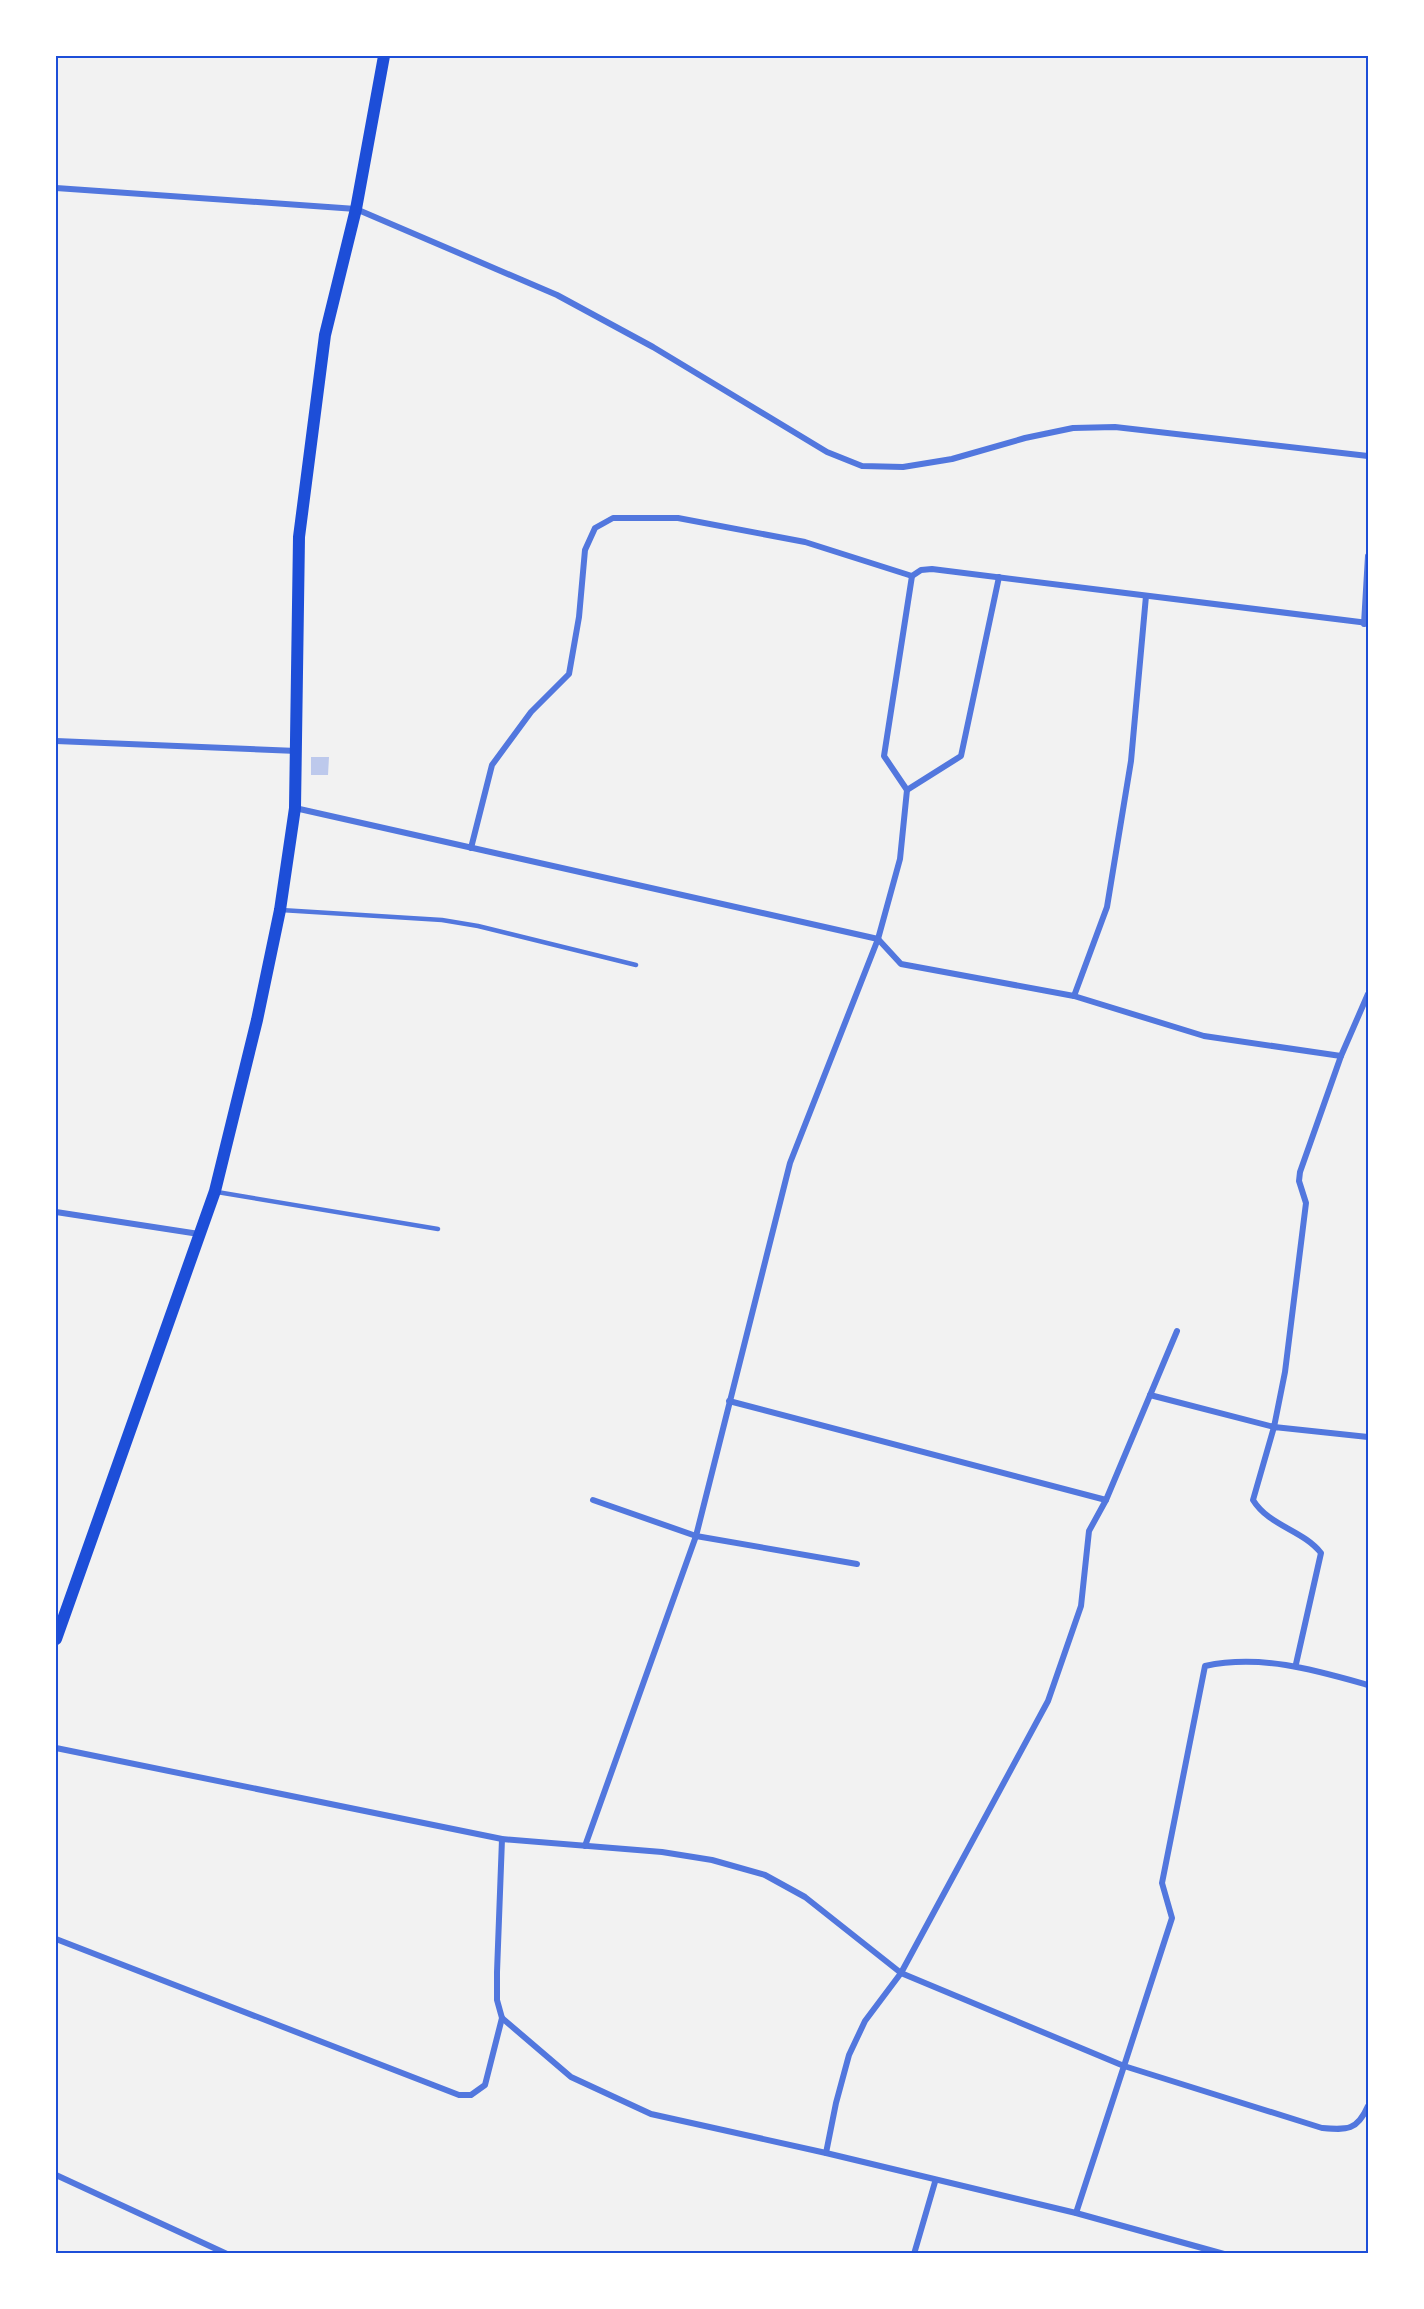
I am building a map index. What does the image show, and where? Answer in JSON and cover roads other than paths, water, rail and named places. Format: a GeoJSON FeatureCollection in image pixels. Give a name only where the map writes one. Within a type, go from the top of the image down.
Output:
{"type":"FeatureCollection","features":[{"type":"Feature","properties":{"kind":"main road"},"geometry":{"type":"LineString","coordinates":[[56,1639],[214,1191],[257,1020],[280,910],[295,808],[299,537],[325,335],[356,209],[384,56]]}},
{"type":"Feature","properties":{"kind":"street"},"geometry":{"type":"LineString","coordinates":[[56,188],[356,209],[556,295],[653,347],[827,452],[862,466],[903,467],[952,459],[1025,438],[1073,428],[1115,427],[1368,456]]}},
{"type":"Feature","properties":{"kind":"street"},"geometry":{"type":"LineString","coordinates":[[471,848],[492,765],[531,712],[569,674],[579,617],[585,550],[595,528],[613,518],[678,518],[805,542],[912,576]]}},
{"type":"Feature","properties":{"kind":"street"},"geometry":{"type":"LineString","coordinates":[[585,1846],[696,1536],[790,1163],[878,939],[900,859],[907,790],[885,756],[912,576],[921,570],[932,569],[1366,624],[1368,556]]}},
{"type":"Feature","properties":{"kind":"street"},"geometry":{"type":"LineString","coordinates":[[907,790],[961,756],[999,578]]}},
{"type":"Feature","properties":{"kind":"street"},"geometry":{"type":"LineString","coordinates":[[1074,996],[1107,907],[1131,761],[1146,596]]}},
{"type":"Feature","properties":{"kind":"street"},"geometry":{"type":"LineString","coordinates":[[56,741],[297,751]]}},
{"type":"Feature","properties":{"kind":"street"},"geometry":{"type":"LineString","coordinates":[[295,808],[878,939],[901,964],[1074,996],[1204,1036],[1341,1056]]}},
{"type":"Feature","properties":{"kind":"street"},"geometry":{"type":"LineString","coordinates":[[1296,1664],[1321,1553],[1314,1544],[1260,1512],[1253,1500],[1274,1427],[1285,1372],[1306,1203],[1299,1181],[1300,1172],[1341,1056],[1368,994]]}},
{"type":"Feature","properties":{"kind":"street"},"geometry":{"type":"LineString","coordinates":[[56,1212],[199,1233]]}},
{"type":"Feature","properties":{"kind":"street"},"geometry":{"type":"LineString","coordinates":[[826,2153],[849,2055],[865,2021],[901,1973],[1048,1701],[1081,1606],[1089,1531],[1106,1500],[1177,1331]]}},
{"type":"Feature","properties":{"kind":"street"},"geometry":{"type":"LineString","coordinates":[[1150,1395],[1274,1427],[1368,1437]]}},
{"type":"Feature","properties":{"kind":"street"},"geometry":{"type":"LineString","coordinates":[[729,1401],[1106,1500]]}},
{"type":"Feature","properties":{"kind":"street"},"geometry":{"type":"LineString","coordinates":[[593,1500],[696,1536],[857,1564]]}},
{"type":"Feature","properties":{"kind":"street"},"geometry":{"type":"LineString","coordinates":[[1076,2213],[1172,1918],[1162,1883],[1205,1666],[1224,1662],[1296,1664],[1368,1685]]}},
{"type":"Feature","properties":{"kind":"street"},"geometry":{"type":"LineString","coordinates":[[56,1748],[502,1839],[712,1860],[765,1875],[805,1897],[901,1973],[1124,2066],[1322,2128],[1345,2130],[1361,2122],[1368,2106]]}},
{"type":"Feature","properties":{"kind":"street"},"geometry":{"type":"LineString","coordinates":[[56,1939],[459,2095],[471,2095],[485,2085],[502,2018],[497,2000],[497,1982],[502,1839]]}},
{"type":"Feature","properties":{"kind":"street"},"geometry":{"type":"LineString","coordinates":[[502,2018],[571,2077],[651,2114],[1076,2213],[1224,2253]]}},
{"type":"Feature","properties":{"kind":"street"},"geometry":{"type":"LineString","coordinates":[[56,2175],[227,2253]]}},
{"type":"Feature","properties":{"kind":"street"},"geometry":{"type":"LineString","coordinates":[[914,2253],[935,2181]]}},
{"type":"Feature","properties":{"kind":"lane"},"geometry":{"type":"LineString","coordinates":[[280,910],[451,921],[636,965]]}},
{"type":"Feature","properties":{"kind":"lane"},"geometry":{"type":"LineString","coordinates":[[214,1191],[438,1229]]}}]}
